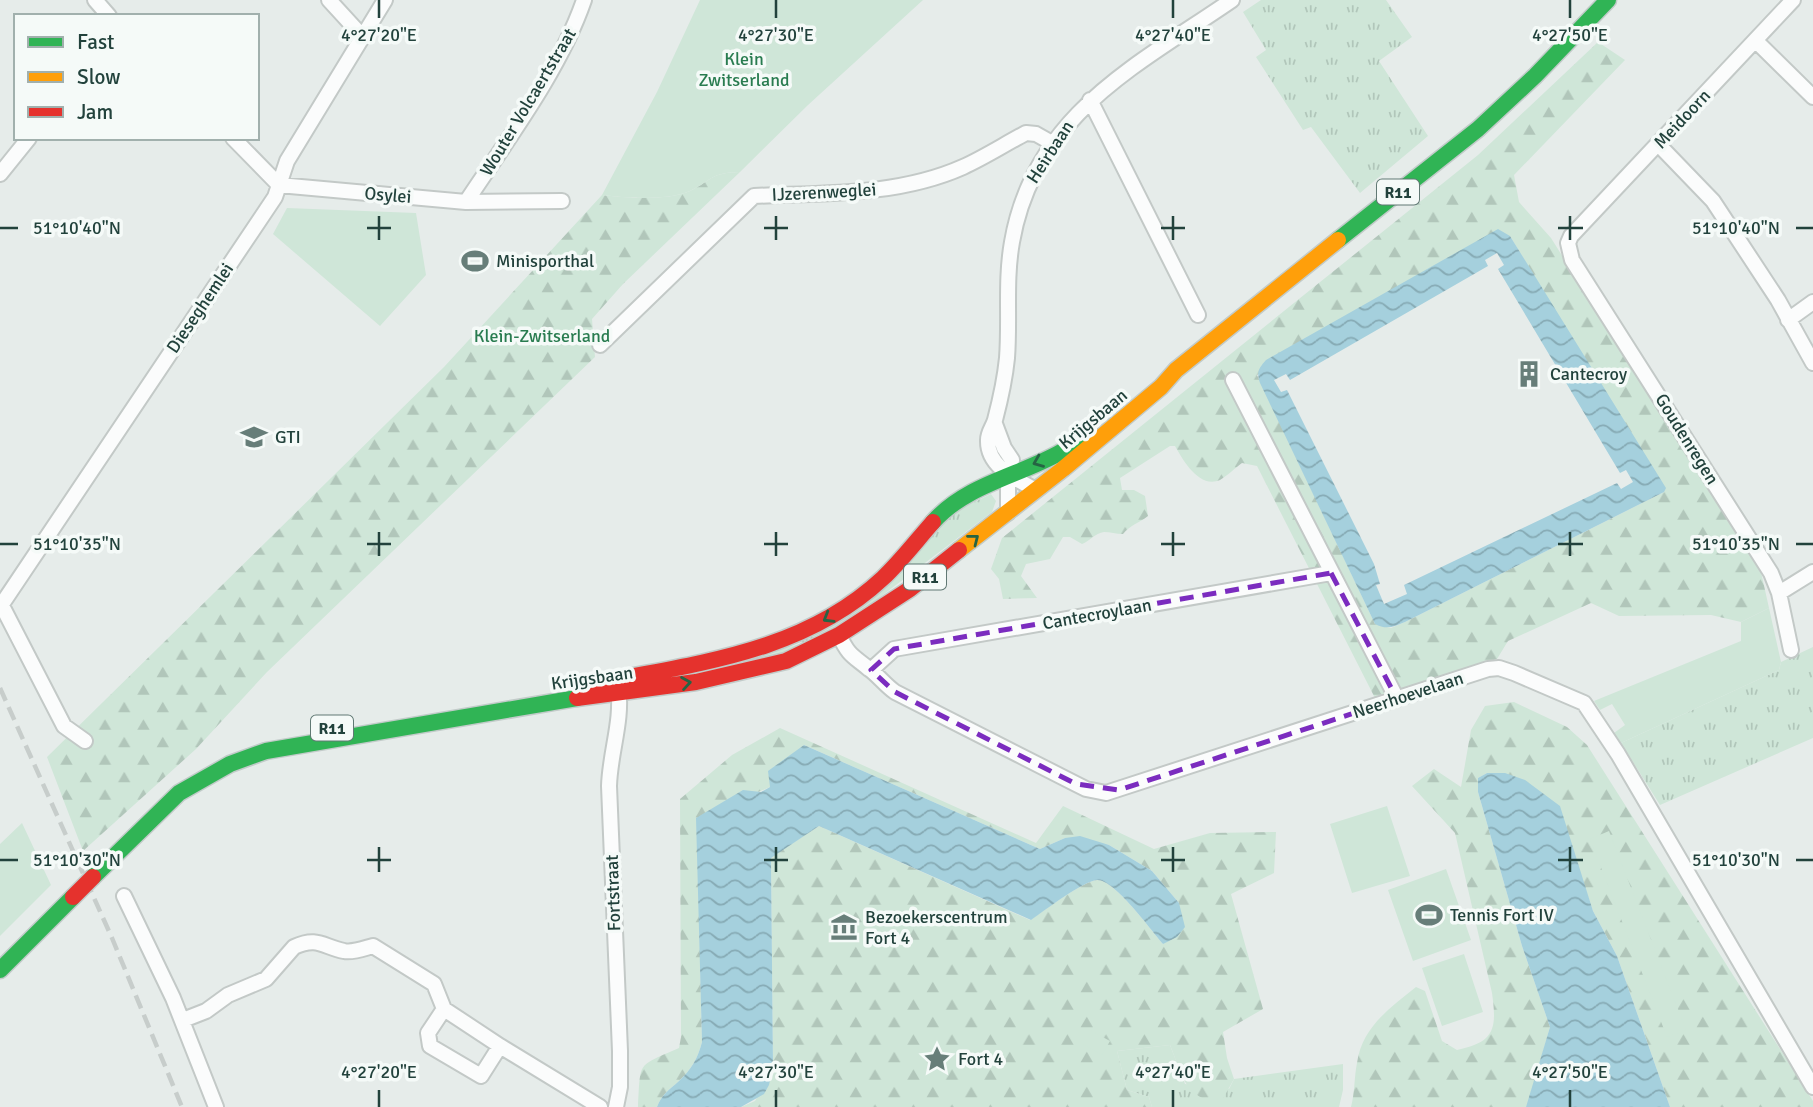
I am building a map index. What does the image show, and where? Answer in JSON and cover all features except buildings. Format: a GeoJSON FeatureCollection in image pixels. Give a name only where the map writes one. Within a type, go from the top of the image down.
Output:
{"type":"FeatureCollection","features":[{"type":"Feature","properties":{"kind":"main road","name":"Krijgsbaan"},"geometry":{"type":"LineString","coordinates":[[0,955],[71,891],[173,784],[201,766],[244,747],[288,736],[758,669],[786,661],[839,635],[910,589],[1008,513],[1122,420],[1176,370],[1478,129],[1535,76],[1608,0]]}},
{"type":"Feature","properties":{"kind":"main road","name":"Krijgsbaan"},"geometry":{"type":"LineString","coordinates":[[618,687],[764,648],[813,627],[883,578],[939,515],[981,487],[1061,452],[1154,383],[1176,370]]}},
{"type":"Feature","properties":{"kind":"main road","name":"Krijgsbaan"},"geometry":{"type":"LineString","coordinates":[[0,970],[71,891]]}},
{"type":"Feature","properties":{"kind":"street"},"geometry":{"type":"LineString","coordinates":[[95,0],[107,14]]}},
{"type":"Feature","properties":{"kind":"street"},"geometry":{"type":"LineString","coordinates":[[328,0],[362,36]]}},
{"type":"Feature","properties":{"kind":"street","name":"Dieseghemlei"},"geometry":{"type":"LineString","coordinates":[[0,605],[275,197],[287,161],[385,0]]}},
{"type":"Feature","properties":{"kind":"street","name":"Wouter Volcaertstraat"},"geometry":{"type":"LineString","coordinates":[[466,202],[533,101],[576,24],[584,0]]}},
{"type":"Feature","properties":{"kind":"street","name":"Heirbaan"},"geometry":{"type":"LineString","coordinates":[[1008,513],[1012,460],[1004,448],[995,424],[1007,358],[1007,273],[1012,240],[1027,189],[1062,129],[1090,100],[1232,0]]}},
{"type":"Feature","properties":{"kind":"street","name":"Meidoorn"},"geometry":{"type":"LineString","coordinates":[[1571,236],[1793,0]]}},
{"type":"Feature","properties":{"kind":"street"},"geometry":{"type":"LineString","coordinates":[[1756,41],[1813,97]]}},
{"type":"Feature","properties":{"kind":"street"},"geometry":{"type":"LineString","coordinates":[[1090,100],[1198,315]]}},
{"type":"Feature","properties":{"kind":"street","name":"IJzerenweglei"},"geometry":{"type":"LineString","coordinates":[[600,345],[754,195],[825,194],[892,188],[963,167],[1026,133],[1036,134],[1052,144]]}},
{"type":"Feature","properties":{"kind":"street"},"geometry":{"type":"LineString","coordinates":[[0,174],[27,140]]}},
{"type":"Feature","properties":{"kind":"street"},"geometry":{"type":"LineString","coordinates":[[235,140],[279,185]]}},
{"type":"Feature","properties":{"kind":"street"},"geometry":{"type":"LineString","coordinates":[[1658,144],[1713,201],[1778,300],[1813,363]]}},
{"type":"Feature","properties":{"kind":"street","name":"Osylei"},"geometry":{"type":"LineString","coordinates":[[279,185],[466,202],[562,201]]}},
{"type":"Feature","properties":{"kind":"street","name":"Goudenregen"},"geometry":{"type":"LineString","coordinates":[[1571,236],[1568,243],[1572,260],[1770,573],[1779,593],[1791,650]]}},
{"type":"Feature","properties":{"kind":"street"},"geometry":{"type":"LineString","coordinates":[[1788,320],[1812,304]]}},
{"type":"Feature","properties":{"kind":"street"},"geometry":{"type":"LineString","coordinates":[[1233,380],[1397,699]]}},
{"type":"Feature","properties":{"kind":"street"},"geometry":{"type":"LineString","coordinates":[[1009,474],[1036,490]]}},
{"type":"Feature","properties":{"kind":"street"},"geometry":{"type":"LineString","coordinates":[[1779,593],[1813,572]]}},
{"type":"Feature","properties":{"kind":"street","name":"Cantecroylaan"},"geometry":{"type":"LineString","coordinates":[[872,670],[894,649],[1331,573]]}},
{"type":"Feature","properties":{"kind":"street"},"geometry":{"type":"LineString","coordinates":[[0,605],[64,726],[85,740]]}},
{"type":"Feature","properties":{"kind":"street","name":"Neerhoevelaan"},"geometry":{"type":"LineString","coordinates":[[839,635],[852,658],[872,670],[878,680],[894,692],[1086,789],[1106,793],[1478,671],[1499,668],[1584,703],[1618,754],[1813,1087]]}},
{"type":"Feature","properties":{"kind":"street","name":"Fortstraat"},"geometry":{"type":"LineString","coordinates":[[616,1107],[620,1087],[620,1051],[608,786],[609,764],[621,707],[618,687]]}},
{"type":"Feature","properties":{"kind":"street"},"geometry":{"type":"LineString","coordinates":[[124,896],[183,1020],[216,1107]]}},
{"type":"Feature","properties":{"kind":"street"},"geometry":{"type":"LineString","coordinates":[[183,1020],[206,1011],[228,995],[266,979],[294,947],[313,941],[349,952],[373,946],[434,984],[444,1009],[600,1107]]}},
{"type":"Feature","properties":{"kind":"street"},"geometry":{"type":"LineString","coordinates":[[444,1009],[428,1032],[430,1045],[481,1076],[500,1046]]}},
{"type":"Feature","properties":{"kind":"highlighted area"},"geometry":{"type":"Polygon","coordinates":[[[1331,573],[1397,699],[1119,790],[1076,784],[895,692],[871,670],[894,649],[1331,573]]]}},
{"type":"Feature","properties":{"kind":"green space","name":"Klein Zwitserland"},"geometry":{"type":"Polygon","coordinates":[[[700,0],[923,0],[808,105],[740,172],[717,175],[690,191],[670,196],[634,198],[602,195],[657,92],[700,0]]]}},
{"type":"Feature","properties":{"kind":"green space"},"geometry":{"type":"Polygon","coordinates":[[[1261,0],[1386,0],[1412,37],[1379,61],[1428,136],[1360,193],[1311,127],[1303,130],[1256,57],[1266,50],[1243,12],[1261,0]]]}},
{"type":"Feature","properties":{"kind":"green space"},"geometry":{"type":"Polygon","coordinates":[[[1598,42],[1625,60],[1514,175],[1519,202],[1551,238],[1761,572],[1769,608],[1741,622],[1711,615],[1619,616],[1591,603],[1508,641],[1497,659],[1376,700],[1257,466],[1242,463],[1220,480],[1212,482],[1193,472],[1175,446],[1170,446],[1120,478],[1122,490],[1134,490],[1145,496],[1148,516],[1123,534],[1101,533],[1082,544],[1070,537],[1063,537],[1050,559],[1026,564],[1021,576],[1037,598],[1003,599],[999,579],[991,569],[1002,538],[1478,155],[1598,42]],[[1510,236],[1257,375],[1375,624],[1391,628],[1405,622],[1664,492],[1510,236]]]}},
{"type":"Feature","properties":{"kind":"green space","name":"Klein-Zwitserland"},"geometry":{"type":"Polygon","coordinates":[[[740,172],[623,284],[592,319],[595,357],[267,672],[196,749],[83,851],[47,757],[444,367],[602,195],[634,198],[670,196],[690,191],[717,175],[740,172]]]}},
{"type":"Feature","properties":{"kind":"green space"},"geometry":{"type":"Polygon","coordinates":[[[287,208],[416,213],[426,275],[380,326],[273,234],[287,208]]]}},
{"type":"Feature","properties":{"kind":"green space"},"geometry":{"type":"Polygon","coordinates":[[[991,494],[996,501],[992,512],[871,604],[800,649],[714,669],[799,644],[943,517],[991,494]]]}},
{"type":"Feature","properties":{"kind":"green space"},"geometry":{"type":"Polygon","coordinates":[[[1769,608],[1781,662],[1779,670],[1621,743],[1614,733],[1625,725],[1612,704],[1600,710],[1594,701],[1741,641],[1741,622],[1769,608]]]}},
{"type":"Feature","properties":{"kind":"green space"},"geometry":{"type":"Polygon","coordinates":[[[1813,647],[1813,738],[1660,805],[1621,743],[1779,670],[1781,662],[1813,647]]]}},
{"type":"Feature","properties":{"kind":"green space"},"geometry":{"type":"Polygon","coordinates":[[[1514,702],[1567,727],[1587,745],[1813,1101],[1813,1107],[1670,1107],[1617,956],[1593,911],[1581,876],[1487,773],[1478,778],[1478,792],[1522,946],[1550,1027],[1529,1101],[1526,1107],[1351,1107],[1357,1063],[1365,1039],[1379,1019],[1416,987],[1425,991],[1442,1041],[1457,1050],[1479,1043],[1491,1032],[1494,1016],[1492,993],[1455,833],[1412,786],[1434,769],[1461,787],[1471,730],[1485,706],[1514,702]]]}},
{"type":"Feature","properties":{"kind":"green space"},"geometry":{"type":"Polygon","coordinates":[[[780,728],[1036,843],[1063,806],[1154,849],[1210,833],[1276,832],[1274,873],[1231,894],[1263,1009],[1223,1032],[1234,1079],[1220,1104],[1199,1096],[1186,1083],[1170,1045],[1117,1051],[1127,1090],[1149,1097],[1152,1107],[741,1107],[755,1101],[773,1066],[771,857],[819,826],[1030,920],[1073,891],[1097,880],[1122,896],[1163,944],[1179,903],[1152,871],[1109,845],[1065,838],[1040,849],[804,745],[770,787],[697,818],[702,1042],[690,1068],[664,1095],[657,1107],[638,1107],[644,1067],[679,1048],[681,1037],[680,799],[732,755],[780,728]]]}},
{"type":"Feature","properties":{"kind":"green space","name":"Tennis Fort IV"},"geometry":{"type":"Polygon","coordinates":[[[1387,806],[1410,876],[1352,893],[1330,824],[1387,806]]]}},
{"type":"Feature","properties":{"kind":"green space"},"geometry":{"type":"Polygon","coordinates":[[[22,823],[51,885],[0,936],[0,844],[22,823]]]}},
{"type":"Feature","properties":{"kind":"green space"},"geometry":{"type":"Polygon","coordinates":[[[1609,831],[1686,1030],[1667,1037],[1590,839],[1609,831]]]}},
{"type":"Feature","properties":{"kind":"green space","name":"Tennis Fort IV"},"geometry":{"type":"Polygon","coordinates":[[[1446,869],[1471,940],[1413,961],[1388,890],[1446,869]]]}},
{"type":"Feature","properties":{"kind":"green space","name":"Tennis Fort IV"},"geometry":{"type":"Polygon","coordinates":[[[1464,954],[1483,1012],[1442,1026],[1422,968],[1464,954]]]}},
{"type":"Feature","properties":{"kind":"green space"},"geometry":{"type":"Polygon","coordinates":[[[1088,1029],[1110,1041],[1102,1055],[1081,1043],[1088,1029]]]}},
{"type":"Feature","properties":{"kind":"green space"},"geometry":{"type":"Polygon","coordinates":[[[1170,1045],[1185,1084],[1229,1089],[1234,1079],[1343,1064],[1343,1090],[1339,1107],[1152,1107],[1149,1097],[1127,1090],[1117,1051],[1170,1045]]]}},
{"type":"Feature","properties":{"kind":"water"},"geometry":{"type":"Polygon","coordinates":[[[1498,229],[1510,236],[1666,488],[1664,492],[1405,622],[1390,627],[1379,626],[1375,624],[1260,383],[1259,370],[1266,360],[1498,229]],[[1497,253],[1485,260],[1488,266],[1290,380],[1286,374],[1274,380],[1281,392],[1287,390],[1374,564],[1380,584],[1376,585],[1384,604],[1407,594],[1404,585],[1617,483],[1621,489],[1633,482],[1626,470],[1620,473],[1498,269],[1504,265],[1497,253]]]}},
{"type":"Feature","properties":{"kind":"water"},"geometry":{"type":"Polygon","coordinates":[[[804,745],[1040,849],[1065,838],[1080,836],[1109,845],[1152,871],[1179,903],[1185,927],[1177,937],[1163,944],[1122,896],[1097,880],[1073,891],[1031,920],[819,826],[771,858],[773,1066],[764,1094],[741,1107],[657,1107],[664,1095],[690,1068],[702,1042],[696,818],[743,790],[761,792],[770,787],[768,771],[804,745]]]}},
{"type":"Feature","properties":{"kind":"water"},"geometry":{"type":"Polygon","coordinates":[[[1487,773],[1505,773],[1525,780],[1560,806],[1593,911],[1617,956],[1670,1107],[1526,1107],[1550,1027],[1522,946],[1478,792],[1478,778],[1487,773]]]}},
{"type":"Feature","properties":{"kind":"railway"},"geometry":{"type":"LineString","coordinates":[[0,688],[112,938],[182,1107]]}},
{"type":"Feature","properties":{"kind":"traffic: fast"},"geometry":{"type":"LineString","coordinates":[[1338,240],[1478,129],[1535,76],[1608,0]]}},
{"type":"Feature","properties":{"kind":"traffic: fast"},"geometry":{"type":"LineString","coordinates":[[933,522],[961,498],[1045,460],[1083,436]]}},
{"type":"Feature","properties":{"kind":"traffic: fast"},"geometry":{"type":"LineString","coordinates":[[93,877],[179,793],[230,764],[266,751],[577,698]]}},
{"type":"Feature","properties":{"kind":"traffic: fast"},"geometry":{"type":"LineString","coordinates":[[0,970],[73,897]]}},
{"type":"Feature","properties":{"kind":"traffic: slow"},"geometry":{"type":"LineString","coordinates":[[959,550],[1063,469],[1161,387],[1176,370],[1338,240]]}},
{"type":"Feature","properties":{"kind":"traffic: jam"},"geometry":{"type":"LineString","coordinates":[[597,683],[674,669],[749,651],[819,623],[852,603],[883,578],[933,522]]}},
{"type":"Feature","properties":{"kind":"traffic: jam"},"geometry":{"type":"LineString","coordinates":[[577,698],[696,682],[786,661],[839,635],[910,589],[959,550]]}},
{"type":"Feature","properties":{"kind":"traffic: jam"},"geometry":{"type":"LineString","coordinates":[[73,897],[93,877]]}},
{"type":"Feature","properties":{"kind":"place","name":"Minisporthal"},"geometry":{"type":"Point","coordinates":[475,261]}},
{"type":"Feature","properties":{"kind":"place","name":"Cantecroy"},"geometry":{"type":"Point","coordinates":[1529,374]}},
{"type":"Feature","properties":{"kind":"place","name":"GTI"},"geometry":{"type":"Point","coordinates":[254,437]}},
{"type":"Feature","properties":{"kind":"place","name":"Tennis Fort IV"},"geometry":{"type":"Point","coordinates":[1429,915]}},
{"type":"Feature","properties":{"kind":"place","name":"Bezoekerscentrum Fort 4"},"geometry":{"type":"Point","coordinates":[844,927]}},
{"type":"Feature","properties":{"kind":"place","name":"Fort 4"},"geometry":{"type":"Point","coordinates":[937,1059]}}]}
